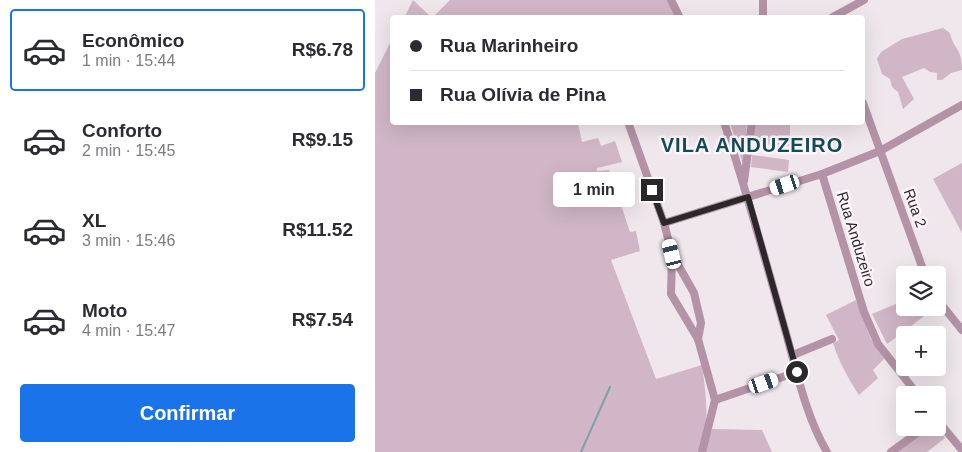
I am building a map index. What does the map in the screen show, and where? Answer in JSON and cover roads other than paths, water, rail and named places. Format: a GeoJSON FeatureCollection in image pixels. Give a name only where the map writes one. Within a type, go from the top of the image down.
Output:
{"type":"FeatureCollection","features":[{"type":"Feature","properties":{"kind":"street"},"geometry":{"type":"LineString","coordinates":[[671,0],[678,15]]}},
{"type":"Feature","properties":{"kind":"street"},"geometry":{"type":"LineString","coordinates":[[763,0],[763,15]]}},
{"type":"Feature","properties":{"kind":"street"},"geometry":{"type":"LineString","coordinates":[[835,15],[864,0]]}},
{"type":"Feature","properties":{"kind":"street"},"geometry":{"type":"LineString","coordinates":[[664,223],[822,174],[880,151],[962,105]]}},
{"type":"Feature","properties":{"kind":"street","name":"Rua 2"},"geometry":{"type":"LineString","coordinates":[[865,110],[922,266]]}},
{"type":"Feature","properties":{"kind":"street"},"geometry":{"type":"LineString","coordinates":[[628,125],[664,223],[672,254],[671,294],[699,339],[715,400],[702,452]]}},
{"type":"Feature","properties":{"kind":"street"},"geometry":{"type":"LineString","coordinates":[[725,125],[748,197],[797,372],[818,436],[827,452]]}},
{"type":"Feature","properties":{"kind":"street"},"geometry":{"type":"LineString","coordinates":[[743,183],[752,125]]}},
{"type":"Feature","properties":{"kind":"street","name":"Rua Anduzeiro"},"geometry":{"type":"LineString","coordinates":[[822,174],[864,312],[879,344],[911,386]]}},
{"type":"Feature","properties":{"kind":"street"},"geometry":{"type":"LineString","coordinates":[[672,254],[695,292],[701,323],[699,339]]}},
{"type":"Feature","properties":{"kind":"street"},"geometry":{"type":"LineString","coordinates":[[946,310],[962,330]]}},
{"type":"Feature","properties":{"kind":"street"},"geometry":{"type":"LineString","coordinates":[[793,355],[832,339]]}},
{"type":"Feature","properties":{"kind":"street"},"geometry":{"type":"LineString","coordinates":[[715,400],[797,372]]}},
{"type":"Feature","properties":{"kind":"street"},"geometry":{"type":"LineString","coordinates":[[946,431],[962,450]]}},
{"type":"Feature","properties":{"kind":"street"},"geometry":{"type":"LineString","coordinates":[[891,452],[913,436]]}},
{"type":"Feature","properties":{"kind":"waterway"},"geometry":{"type":"LineString","coordinates":[[581,452],[610,387]]}},
{"type":"Feature","properties":{"kind":"district","name":"VILA ANDUZEIRO"},"geometry":{"type":"Point","coordinates":[752,145]}}]}
